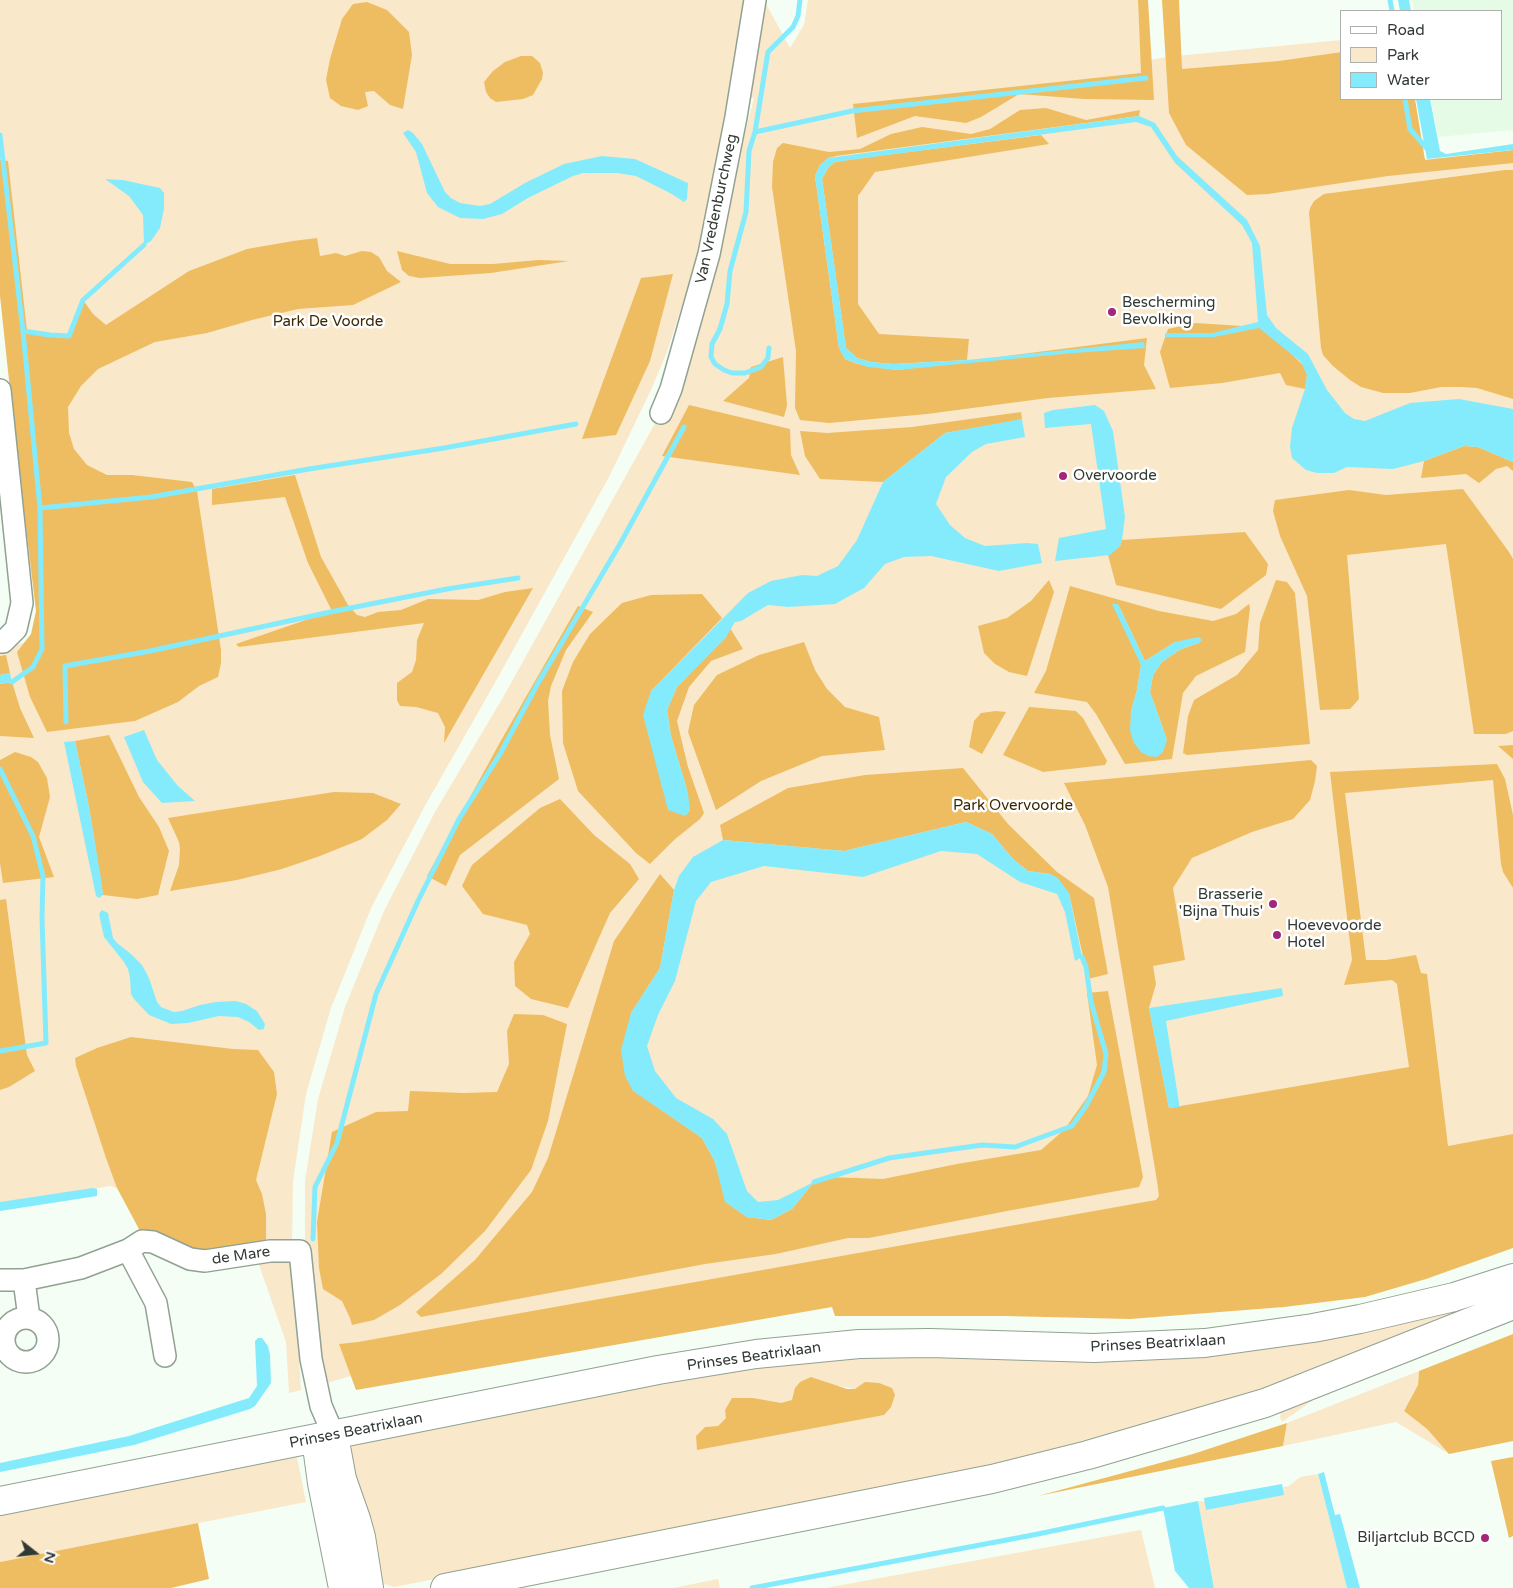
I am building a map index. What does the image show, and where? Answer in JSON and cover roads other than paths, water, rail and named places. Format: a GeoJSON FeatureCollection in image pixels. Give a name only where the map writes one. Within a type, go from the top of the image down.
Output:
{"type":"FeatureCollection","features":[{"type":"Feature","properties":{"kind":"main road","name":"Prinses Beatrixlaan"},"geometry":{"type":"LineString","coordinates":[[0,1501],[658,1370],[756,1354],[859,1344],[930,1343],[1094,1348],[1205,1343],[1312,1328],[1360,1319],[1454,1297],[1513,1278]]}},
{"type":"Feature","properties":{"kind":"main road"},"geometry":{"type":"LineString","coordinates":[[445,1588],[992,1479],[1088,1455],[1265,1403],[1513,1305]]}},
{"type":"Feature","properties":{"kind":"main road"},"geometry":{"type":"LineString","coordinates":[[325,1437],[322,1484],[343,1588]]}},
{"type":"Feature","properties":{"kind":"main road"},"geometry":{"type":"LineString","coordinates":[[325,1437],[356,1519],[361,1537],[369,1588]]}},
{"type":"Feature","properties":{"kind":"street","name":"Van Vredenburchweg"},"geometry":{"type":"LineString","coordinates":[[661,413],[671,389],[709,254],[736,118],[755,0]]}},
{"type":"Feature","properties":{"kind":"street"},"geometry":{"type":"LineString","coordinates":[[0,390],[22,604],[16,629],[3,642],[0,642]]}},
{"type":"Feature","properties":{"kind":"street","name":"de Mare"},"geometry":{"type":"LineString","coordinates":[[0,1280],[24,1280],[81,1268],[128,1250],[142,1241],[152,1242],[190,1258],[205,1261],[270,1251],[300,1250],[310,1360],[321,1406],[325,1437]]}},
{"type":"Feature","properties":{"kind":"street"},"geometry":{"type":"LineString","coordinates":[[128,1250],[156,1303],[165,1356]]}},
{"type":"Feature","properties":{"kind":"street"},"geometry":{"type":"LineString","coordinates":[[24,1280],[28,1318]]}},
{"type":"Feature","properties":{"kind":"water"},"geometry":{"type":"Polygon","coordinates":[[[1398,0],[1409,0],[1411,10],[1400,10],[1398,0]]]}},
{"type":"Feature","properties":{"kind":"water"},"geometry":{"type":"Polygon","coordinates":[[[1416,100],[1430,100],[1440,151],[1446,154],[1513,144],[1513,150],[1427,159],[1416,100]]]}},
{"type":"Feature","properties":{"kind":"water"},"geometry":{"type":"Polygon","coordinates":[[[1139,116],[1155,123],[1177,156],[1247,220],[1260,246],[1267,315],[1276,328],[1308,354],[1327,390],[1345,413],[1354,419],[1365,421],[1410,403],[1459,399],[1513,409],[1513,462],[1478,447],[1464,446],[1424,461],[1393,469],[1347,467],[1334,473],[1317,473],[1306,470],[1292,458],[1290,447],[1292,428],[1305,389],[1307,375],[1301,362],[1259,328],[1214,337],[1165,337],[1165,333],[1212,333],[1258,322],[1252,243],[1242,225],[1175,163],[1151,127],[1136,122],[835,162],[828,168],[822,179],[846,348],[857,358],[871,362],[894,364],[967,360],[1144,342],[1145,348],[897,370],[868,367],[845,359],[839,348],[815,176],[820,165],[828,158],[1139,116]]]}},
{"type":"Feature","properties":{"kind":"water"},"geometry":{"type":"Polygon","coordinates":[[[408,130],[422,144],[445,192],[460,203],[480,206],[490,204],[525,183],[564,164],[602,156],[635,159],[688,183],[687,199],[684,202],[636,176],[617,173],[583,173],[528,198],[502,214],[483,219],[460,218],[438,207],[427,193],[416,152],[403,133],[408,130]]]}},
{"type":"Feature","properties":{"kind":"water"},"geometry":{"type":"Polygon","coordinates":[[[105,179],[123,180],[160,188],[164,193],[164,209],[160,228],[151,241],[144,245],[143,215],[129,196],[105,179]]]}},
{"type":"Feature","properties":{"kind":"water"},"geometry":{"type":"Polygon","coordinates":[[[1095,405],[1104,411],[1113,431],[1125,517],[1122,540],[1120,546],[1110,555],[1055,561],[1059,538],[1106,529],[1091,424],[1045,428],[1044,413],[1053,410],[1095,405]]]}},
{"type":"Feature","properties":{"kind":"water"},"geometry":{"type":"Polygon","coordinates":[[[1022,419],[1025,437],[986,444],[972,452],[946,477],[936,504],[950,525],[965,538],[985,546],[1038,544],[1042,563],[999,571],[931,556],[904,557],[885,564],[864,588],[835,604],[788,607],[768,605],[741,621],[735,622],[726,637],[677,687],[667,710],[671,736],[688,793],[690,811],[685,816],[668,810],[643,715],[651,691],[748,593],[771,581],[802,575],[817,576],[838,566],[857,540],[883,482],[945,433],[1022,419]]]}},
{"type":"Feature","properties":{"kind":"water"},"geometry":{"type":"Polygon","coordinates":[[[1112,604],[1118,604],[1145,661],[1175,642],[1199,637],[1202,640],[1199,643],[1181,649],[1162,662],[1153,675],[1150,692],[1167,740],[1163,752],[1157,757],[1148,756],[1141,752],[1134,743],[1130,731],[1131,711],[1141,665],[1112,604]]]}},
{"type":"Feature","properties":{"kind":"water"},"geometry":{"type":"Polygon","coordinates":[[[10,673],[12,682],[0,684],[0,675],[10,673]]]}},
{"type":"Feature","properties":{"kind":"water"},"geometry":{"type":"Polygon","coordinates":[[[144,730],[157,760],[178,786],[195,801],[162,803],[143,782],[124,737],[144,730]]]}},
{"type":"Feature","properties":{"kind":"water"},"geometry":{"type":"Polygon","coordinates":[[[75,741],[89,807],[101,879],[103,895],[99,898],[96,896],[64,742],[75,741]]]}},
{"type":"Feature","properties":{"kind":"water"},"geometry":{"type":"Polygon","coordinates":[[[966,822],[992,834],[1013,859],[1028,871],[1050,874],[1058,878],[1069,893],[1082,957],[1075,961],[1065,912],[1057,894],[1020,882],[977,854],[941,851],[863,877],[764,866],[711,882],[696,901],[675,981],[658,1015],[647,1046],[655,1071],[676,1098],[713,1119],[727,1134],[747,1191],[758,1202],[778,1200],[814,1182],[792,1209],[771,1220],[747,1217],[725,1202],[715,1162],[702,1138],[633,1091],[625,1076],[621,1050],[631,1013],[660,968],[674,890],[679,876],[693,857],[723,840],[844,851],[966,822]]]}},
{"type":"Feature","properties":{"kind":"water"},"geometry":{"type":"Polygon","coordinates":[[[102,910],[108,913],[113,938],[142,965],[149,978],[157,1002],[161,1007],[174,1012],[216,1002],[236,1001],[246,1004],[257,1011],[265,1024],[264,1029],[259,1030],[249,1022],[238,1017],[219,1016],[188,1023],[171,1024],[149,1015],[131,994],[128,969],[104,937],[99,914],[102,910]]]}},
{"type":"Feature","properties":{"kind":"water"},"geometry":{"type":"Polygon","coordinates":[[[1282,988],[1283,996],[1166,1021],[1179,1103],[1179,1107],[1169,1108],[1149,1008],[1282,988]]]}},
{"type":"Feature","properties":{"kind":"water"},"geometry":{"type":"Polygon","coordinates":[[[93,1188],[97,1189],[97,1196],[0,1211],[0,1202],[93,1188]]]}},
{"type":"Feature","properties":{"kind":"water"},"geometry":{"type":"Polygon","coordinates":[[[258,1338],[262,1338],[268,1346],[271,1383],[255,1406],[250,1409],[134,1445],[0,1472],[0,1463],[129,1436],[249,1398],[257,1386],[255,1341],[258,1338]]]}},
{"type":"Feature","properties":{"kind":"water"},"geometry":{"type":"Polygon","coordinates":[[[1324,1472],[1335,1515],[1340,1514],[1360,1588],[1347,1588],[1318,1474],[1324,1472]]]}},
{"type":"Feature","properties":{"kind":"water"},"geometry":{"type":"Polygon","coordinates":[[[1282,1484],[1284,1495],[1206,1510],[1204,1498],[1282,1484]]]}},
{"type":"Feature","properties":{"kind":"water"},"geometry":{"type":"Polygon","coordinates":[[[1198,1501],[1214,1588],[1189,1588],[1175,1571],[1163,1508],[1198,1501]]]}},
{"type":"Feature","properties":{"kind":"waterway"},"geometry":{"type":"LineString","coordinates":[[755,132],[768,52],[793,27],[798,16],[800,0]]}},
{"type":"Feature","properties":{"kind":"waterway"},"geometry":{"type":"LineString","coordinates":[[1390,0],[1392,10]]}},
{"type":"Feature","properties":{"kind":"waterway"},"geometry":{"type":"LineString","coordinates":[[769,348],[768,358],[761,367],[745,373],[732,373],[724,370],[715,364],[711,357],[712,344],[720,329],[727,304],[730,271],[746,212],[749,151],[755,132],[852,111],[1146,78]]}},
{"type":"Feature","properties":{"kind":"waterway"},"geometry":{"type":"LineString","coordinates":[[1405,100],[1410,129],[1430,152]]}},
{"type":"Feature","properties":{"kind":"waterway"},"geometry":{"type":"LineString","coordinates":[[0,135],[23,331],[40,508],[42,649],[33,667],[12,682]]}},
{"type":"Feature","properties":{"kind":"waterway"},"geometry":{"type":"LineString","coordinates":[[23,331],[69,336],[83,300],[144,245]]}},
{"type":"Feature","properties":{"kind":"waterway"},"geometry":{"type":"LineString","coordinates":[[40,508],[151,497],[576,424]]}},
{"type":"Feature","properties":{"kind":"waterway"},"geometry":{"type":"LineString","coordinates":[[313,1239],[315,1187],[337,1143],[376,994],[418,901],[459,819],[500,754],[538,683],[620,544],[684,427]]}},
{"type":"Feature","properties":{"kind":"waterway"},"geometry":{"type":"LineString","coordinates":[[66,722],[65,666],[150,651],[447,589],[518,578]]}},
{"type":"Feature","properties":{"kind":"waterway"},"geometry":{"type":"LineString","coordinates":[[0,769],[33,836],[43,876],[42,918],[46,1043],[0,1051]]}},
{"type":"Feature","properties":{"kind":"waterway"},"geometry":{"type":"LineString","coordinates":[[814,1182],[889,1158],[982,1145],[1015,1147],[1072,1126],[1086,1106],[1104,1072],[1106,1054],[1091,1002],[1086,967],[1082,957]]}},
{"type":"Feature","properties":{"kind":"waterway"},"geometry":{"type":"LineString","coordinates":[[752,1588],[1033,1535],[1163,1508]]}},
{"type":"Feature","properties":{"kind":"place","name":"Bescherming Bevolking"},"geometry":{"type":"Point","coordinates":[1112,312]}},
{"type":"Feature","properties":{"kind":"place","name":"Overvoorde"},"geometry":{"type":"Point","coordinates":[1063,476]}},
{"type":"Feature","properties":{"kind":"place","name":"Brasserie 'Bijna Thuis'"},"geometry":{"type":"Point","coordinates":[1273,904]}},
{"type":"Feature","properties":{"kind":"place","name":"Hoevevoorde Hotel"},"geometry":{"type":"Point","coordinates":[1277,935]}},
{"type":"Feature","properties":{"kind":"place","name":"Biljartclub BCCD"},"geometry":{"type":"Point","coordinates":[1485,1538]}},
{"type":"Feature","properties":{"kind":"park label","name":"Park De Voorde"},"geometry":{"type":"Point","coordinates":[328,322]}},
{"type":"Feature","properties":{"kind":"park label","name":"Park Overvoorde"},"geometry":{"type":"Point","coordinates":[1013,806]}}]}
